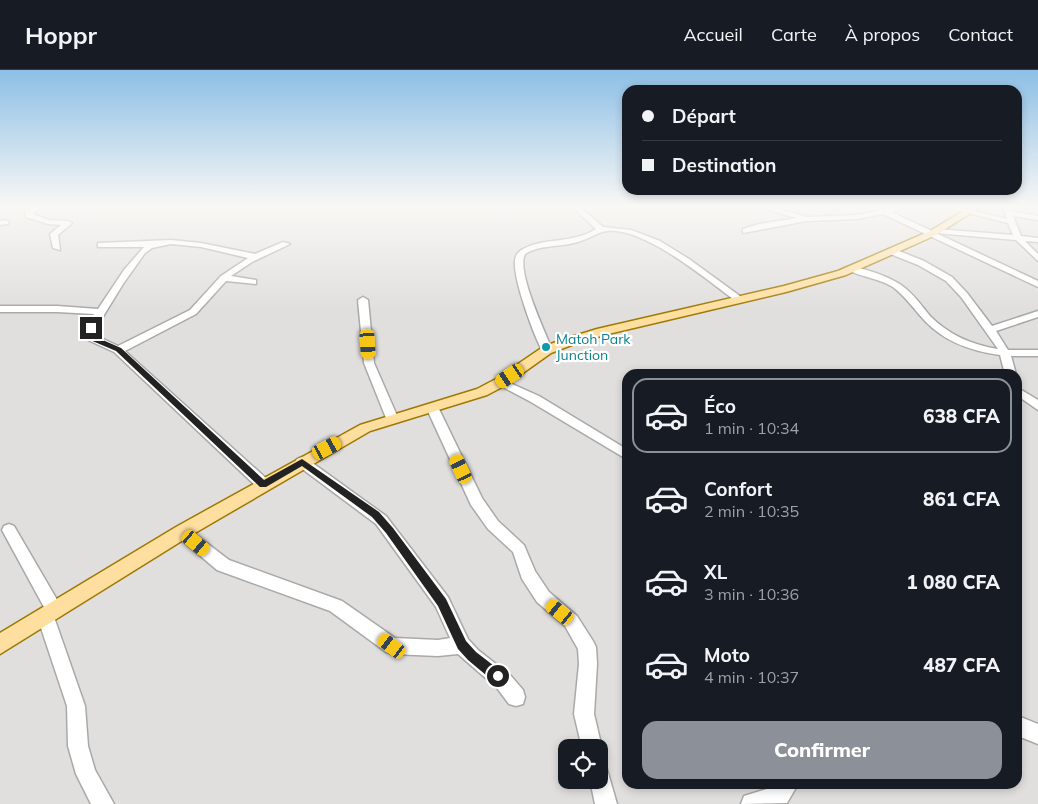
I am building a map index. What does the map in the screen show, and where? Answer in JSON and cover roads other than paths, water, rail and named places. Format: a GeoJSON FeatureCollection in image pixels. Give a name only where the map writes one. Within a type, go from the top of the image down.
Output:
{"type":"FeatureCollection","features":[{"type":"Feature","properties":{"kind":"main road"},"geometry":{"type":"LineString","coordinates":[[0,644],[263,484],[365,428],[392,418],[465,398],[501,382],[547,350],[601,332],[786,288],[851,269],[914,241]]}},
{"type":"Feature","properties":{"kind":"street"},"geometry":{"type":"LineString","coordinates":[[56,241],[57,248]]}},
{"type":"Feature","properties":{"kind":"street"},"geometry":{"type":"LineString","coordinates":[[547,350],[522,281],[518,261],[519,256],[534,248],[574,241]]}},
{"type":"Feature","properties":{"kind":"street"},"geometry":{"type":"LineString","coordinates":[[652,241],[668,250],[739,299]]}},
{"type":"Feature","properties":{"kind":"street"},"geometry":{"type":"LineString","coordinates":[[953,241],[1038,284]]}},
{"type":"Feature","properties":{"kind":"street"},"geometry":{"type":"LineString","coordinates":[[1021,241],[1038,259]]}},
{"type":"Feature","properties":{"kind":"street"},"geometry":{"type":"LineString","coordinates":[[101,244],[190,243],[256,257]]}},
{"type":"Feature","properties":{"kind":"street"},"geometry":{"type":"LineString","coordinates":[[156,244],[147,248],[132,266],[100,312],[91,328],[92,338],[118,350],[263,484]]}},
{"type":"Feature","properties":{"kind":"street"},"geometry":{"type":"LineString","coordinates":[[118,350],[198,309],[224,278],[241,264],[286,244]]}},
{"type":"Feature","properties":{"kind":"street"},"geometry":{"type":"LineString","coordinates":[[891,251],[921,263],[949,279],[991,330],[1006,352],[1010,369]]}},
{"type":"Feature","properties":{"kind":"street"},"geometry":{"type":"LineString","coordinates":[[851,269],[878,276],[898,286],[944,333],[969,346],[1006,352],[1038,353]]}},
{"type":"Feature","properties":{"kind":"street"},"geometry":{"type":"LineString","coordinates":[[224,278],[243,279],[253,282]]}},
{"type":"Feature","properties":{"kind":"street"},"geometry":{"type":"LineString","coordinates":[[362,300],[367,326],[369,363],[392,418]]}},
{"type":"Feature","properties":{"kind":"street"},"geometry":{"type":"LineString","coordinates":[[0,309],[63,309],[100,312]]}},
{"type":"Feature","properties":{"kind":"street"},"geometry":{"type":"LineString","coordinates":[[991,330],[1038,314]]}},
{"type":"Feature","properties":{"kind":"street"},"geometry":{"type":"LineString","coordinates":[[501,382],[535,399],[622,452]]}},
{"type":"Feature","properties":{"kind":"street"},"geometry":{"type":"LineString","coordinates":[[1022,398],[1038,406]]}},
{"type":"Feature","properties":{"kind":"street"},"geometry":{"type":"LineString","coordinates":[[432,407],[476,500],[493,525],[519,549],[528,574],[543,597],[571,621],[587,647],[588,664],[584,714],[590,739]]}},
{"type":"Feature","properties":{"kind":"street"},"geometry":{"type":"LineString","coordinates":[[302,462],[381,520],[442,602],[462,645],[472,656],[504,682],[516,696]]}},
{"type":"Feature","properties":{"kind":"street"},"geometry":{"type":"LineString","coordinates":[[9,530],[50,613],[76,706],[78,746],[86,774],[103,804]]}},
{"type":"Feature","properties":{"kind":"street"},"geometry":{"type":"LineString","coordinates":[[182,532],[223,565],[336,606],[392,646],[430,648],[462,645]]}},
{"type":"Feature","properties":{"kind":"street"},"geometry":{"type":"LineString","coordinates":[[1022,728],[1038,734]]}},
{"type":"Feature","properties":{"kind":"street"},"geometry":{"type":"LineString","coordinates":[[603,789],[606,804]]}},
{"type":"Feature","properties":{"kind":"street"},"geometry":{"type":"LineString","coordinates":[[752,804],[780,796],[785,789]]}},
{"type":"Feature","properties":{"kind":"place","name":"Matoh Park Junction"},"geometry":{"type":"Point","coordinates":[546,347]}}]}
